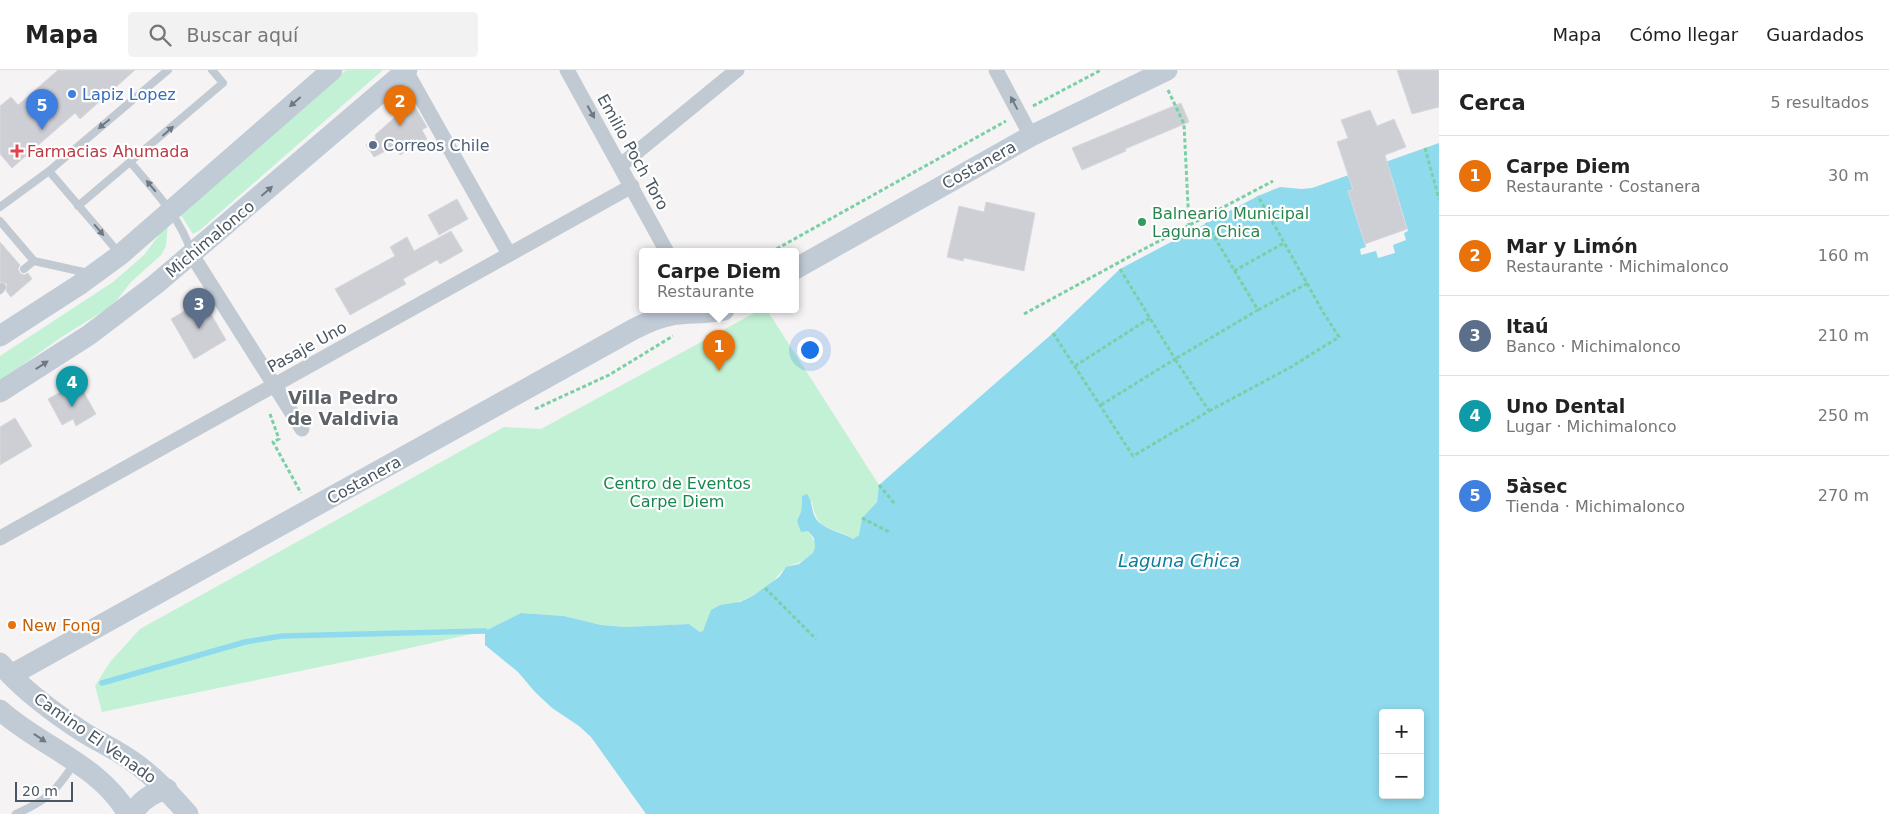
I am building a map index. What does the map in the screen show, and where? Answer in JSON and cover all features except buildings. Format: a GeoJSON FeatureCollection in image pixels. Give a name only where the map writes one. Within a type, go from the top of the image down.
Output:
{"type":"FeatureCollection","features":[{"type":"Feature","properties":{"kind":"street"},"geometry":{"type":"LineString","coordinates":[[0,336],[120,255],[332,70]]}},
{"type":"Feature","properties":{"kind":"street"},"geometry":{"type":"LineString","coordinates":[[407,70],[509,254]]}},
{"type":"Feature","properties":{"kind":"street","name":"Michimalonco"},"geometry":{"type":"LineString","coordinates":[[0,392],[89,335],[192,255],[407,70]]}},
{"type":"Feature","properties":{"kind":"street","name":"Emilio Poch Toro"},"geometry":{"type":"LineString","coordinates":[[567,70],[666,248]]}},
{"type":"Feature","properties":{"kind":"street"},"geometry":{"type":"LineString","coordinates":[[621,165],[737,70]]}},
{"type":"Feature","properties":{"kind":"street"},"geometry":{"type":"LineString","coordinates":[[996,70],[1031,136]]}},
{"type":"Feature","properties":{"kind":"street","name":"Costanera"},"geometry":{"type":"LineString","coordinates":[[799,267],[1031,136],[1164,71]]}},
{"type":"Feature","properties":{"kind":"street","name":"Pasaje Uno"},"geometry":{"type":"LineString","coordinates":[[0,538],[632,186]]}},
{"type":"Feature","properties":{"kind":"street"},"geometry":{"type":"LineString","coordinates":[[192,255],[269,388],[302,429]]}},
{"type":"Feature","properties":{"kind":"street","name":"Costanera"},"geometry":{"type":"LineString","coordinates":[[6,669],[310,510],[634,329],[671,315],[690,313]]}},
{"type":"Feature","properties":{"kind":"street","name":"Camino El Venado"},"geometry":{"type":"LineString","coordinates":[[6,669],[55,712],[83,732],[132,761],[167,789],[188,814]]}},
{"type":"Feature","properties":{"kind":"street","name":"Camino El Venado"},"geometry":{"type":"LineString","coordinates":[[0,710],[103,783],[114,794],[128,814]]}},
{"type":"Feature","properties":{"kind":"street"},"geometry":{"type":"LineString","coordinates":[[132,814],[141,802],[149,796],[167,789]]}},
{"type":"Feature","properties":{"kind":"lane"},"geometry":{"type":"LineString","coordinates":[[0,207],[49,171],[168,70]]}},
{"type":"Feature","properties":{"kind":"lane"},"geometry":{"type":"LineString","coordinates":[[78,206],[223,83],[212,70]]}},
{"type":"Feature","properties":{"kind":"lane"},"geometry":{"type":"LineString","coordinates":[[131,163],[171,210],[183,232],[192,255]]}},
{"type":"Feature","properties":{"kind":"lane"},"geometry":{"type":"LineString","coordinates":[[49,171],[120,255]]}},
{"type":"Feature","properties":{"kind":"lane"},"geometry":{"type":"LineString","coordinates":[[0,221],[34,261],[94,274]]}},
{"type":"Feature","properties":{"kind":"lane"},"geometry":{"type":"LineString","coordinates":[[24,269],[34,261]]}},
{"type":"Feature","properties":{"kind":"lane"},"geometry":{"type":"LineString","coordinates":[[16,814],[37,804],[51,794],[75,762]]}},
{"type":"Feature","properties":{"kind":"path"},"geometry":{"type":"LineString","coordinates":[[778,248],[1101,70]]}},
{"type":"Feature","properties":{"kind":"path"},"geometry":{"type":"LineString","coordinates":[[1164,71],[1184,124],[1189,226]]}},
{"type":"Feature","properties":{"kind":"path"},"geometry":{"type":"LineString","coordinates":[[1425,148],[1439,198]]}},
{"type":"Feature","properties":{"kind":"path"},"geometry":{"type":"LineString","coordinates":[[1024,314],[1273,181]]}},
{"type":"Feature","properties":{"kind":"path"},"geometry":{"type":"LineString","coordinates":[[1053,333],[1134,456],[1208,411],[1291,367],[1338,337],[1258,196]]}},
{"type":"Feature","properties":{"kind":"path"},"geometry":{"type":"LineString","coordinates":[[1206,223],[1258,310]]}},
{"type":"Feature","properties":{"kind":"path"},"geometry":{"type":"LineString","coordinates":[[1234,271],[1284,243]]}},
{"type":"Feature","properties":{"kind":"path"},"geometry":{"type":"LineString","coordinates":[[1120,269],[1208,411]]}},
{"type":"Feature","properties":{"kind":"path"},"geometry":{"type":"LineString","coordinates":[[1101,405],[1175,358],[1308,283]]}},
{"type":"Feature","properties":{"kind":"path"},"geometry":{"type":"LineString","coordinates":[[1075,366],[1150,318]]}},
{"type":"Feature","properties":{"kind":"path"},"geometry":{"type":"LineString","coordinates":[[531,411],[609,375],[677,334]]}},
{"type":"Feature","properties":{"kind":"path"},"geometry":{"type":"LineString","coordinates":[[269,388],[279,439],[273,442],[310,510]]}},
{"type":"Feature","properties":{"kind":"path"},"geometry":{"type":"LineString","coordinates":[[879,486],[895,504]]}},
{"type":"Feature","properties":{"kind":"path"},"geometry":{"type":"LineString","coordinates":[[862,518],[891,533]]}},
{"type":"Feature","properties":{"kind":"path"},"geometry":{"type":"LineString","coordinates":[[765,588],[816,640]]}},
{"type":"Feature","properties":{"kind":"green space"},"geometry":{"type":"Polygon","coordinates":[[[346,70],[383,70],[200,230],[193,234],[179,212],[346,70]]]}},
{"type":"Feature","properties":{"kind":"green space"},"geometry":{"type":"Polygon","coordinates":[[[168,223],[166,246],[161,255],[131,282],[113,305],[60,338],[0,381],[0,356],[113,282],[144,255],[168,223]]]}},
{"type":"Feature","properties":{"kind":"green space","name":"Centro de Eventos Carpe Diem"},"geometry":{"type":"Polygon","coordinates":[[[754,313],[769,313],[879,485],[877,502],[862,518],[859,535],[853,539],[821,524],[814,512],[812,502],[801,501],[805,524],[815,543],[815,548],[811,555],[785,568],[771,584],[760,592],[723,610],[700,632],[689,624],[625,627],[601,625],[564,616],[521,613],[485,631],[102,712],[95,686],[110,662],[140,629],[504,427],[541,429],[754,313]]]}},
{"type":"Feature","properties":{"kind":"water","name":"Laguna Chica"},"geometry":{"type":"Polygon","coordinates":[[[1439,143],[1439,814],[646,814],[591,737],[579,726],[552,708],[518,672],[485,645],[485,631],[521,613],[564,616],[601,625],[625,627],[689,624],[700,632],[703,631],[711,610],[720,605],[740,602],[754,595],[779,577],[786,567],[799,564],[813,553],[815,547],[814,538],[808,531],[801,532],[797,521],[801,512],[802,496],[807,494],[815,517],[822,525],[853,539],[859,535],[862,518],[877,502],[879,485],[1053,333],[1120,269],[1258,196],[1280,187],[1312,188],[1439,143]]]}},
{"type":"Feature","properties":{"kind":"pier"},"geometry":{"type":"Polygon","coordinates":[[[1392,177],[1408,231],[1404,233],[1406,240],[1393,245],[1395,253],[1378,258],[1376,251],[1361,255],[1360,249],[1366,247],[1348,191],[1392,177]]]}},
{"type":"Feature","properties":{"kind":"waterway"},"geometry":{"type":"LineString","coordinates":[[102,683],[245,642],[282,636],[485,631]]}},
{"type":"Feature","properties":{"kind":"place","name":"Lapiz Lopez"},"geometry":{"type":"Point","coordinates":[72,94]}},
{"type":"Feature","properties":{"kind":"place","name":"Mar y Limón"},"geometry":{"type":"Point","coordinates":[400,126]}},
{"type":"Feature","properties":{"kind":"place","name":"5àsec"},"geometry":{"type":"Point","coordinates":[42,130]}},
{"type":"Feature","properties":{"kind":"place","name":"Correos Chile"},"geometry":{"type":"Point","coordinates":[373,145]}},
{"type":"Feature","properties":{"kind":"place","name":"Farmacias Ahumada"},"geometry":{"type":"Point","coordinates":[17,151]}},
{"type":"Feature","properties":{"kind":"place","name":"Balneario Municipal Laguna Chica"},"geometry":{"type":"Point","coordinates":[1142,222]}},
{"type":"Feature","properties":{"kind":"place","name":"Itaú"},"geometry":{"type":"Point","coordinates":[199,329]}},
{"type":"Feature","properties":{"kind":"place","name":"Carpe Diem"},"geometry":{"type":"Point","coordinates":[719,371]}},
{"type":"Feature","properties":{"kind":"place","name":"Uno Dental"},"geometry":{"type":"Point","coordinates":[72,407]}},
{"type":"Feature","properties":{"kind":"place","name":"New Fong"},"geometry":{"type":"Point","coordinates":[12,625]}},
{"type":"Feature","properties":{"kind":"district","name":"Villa Pedro de Valdivia"},"geometry":{"type":"Point","coordinates":[343,407]}}]}
